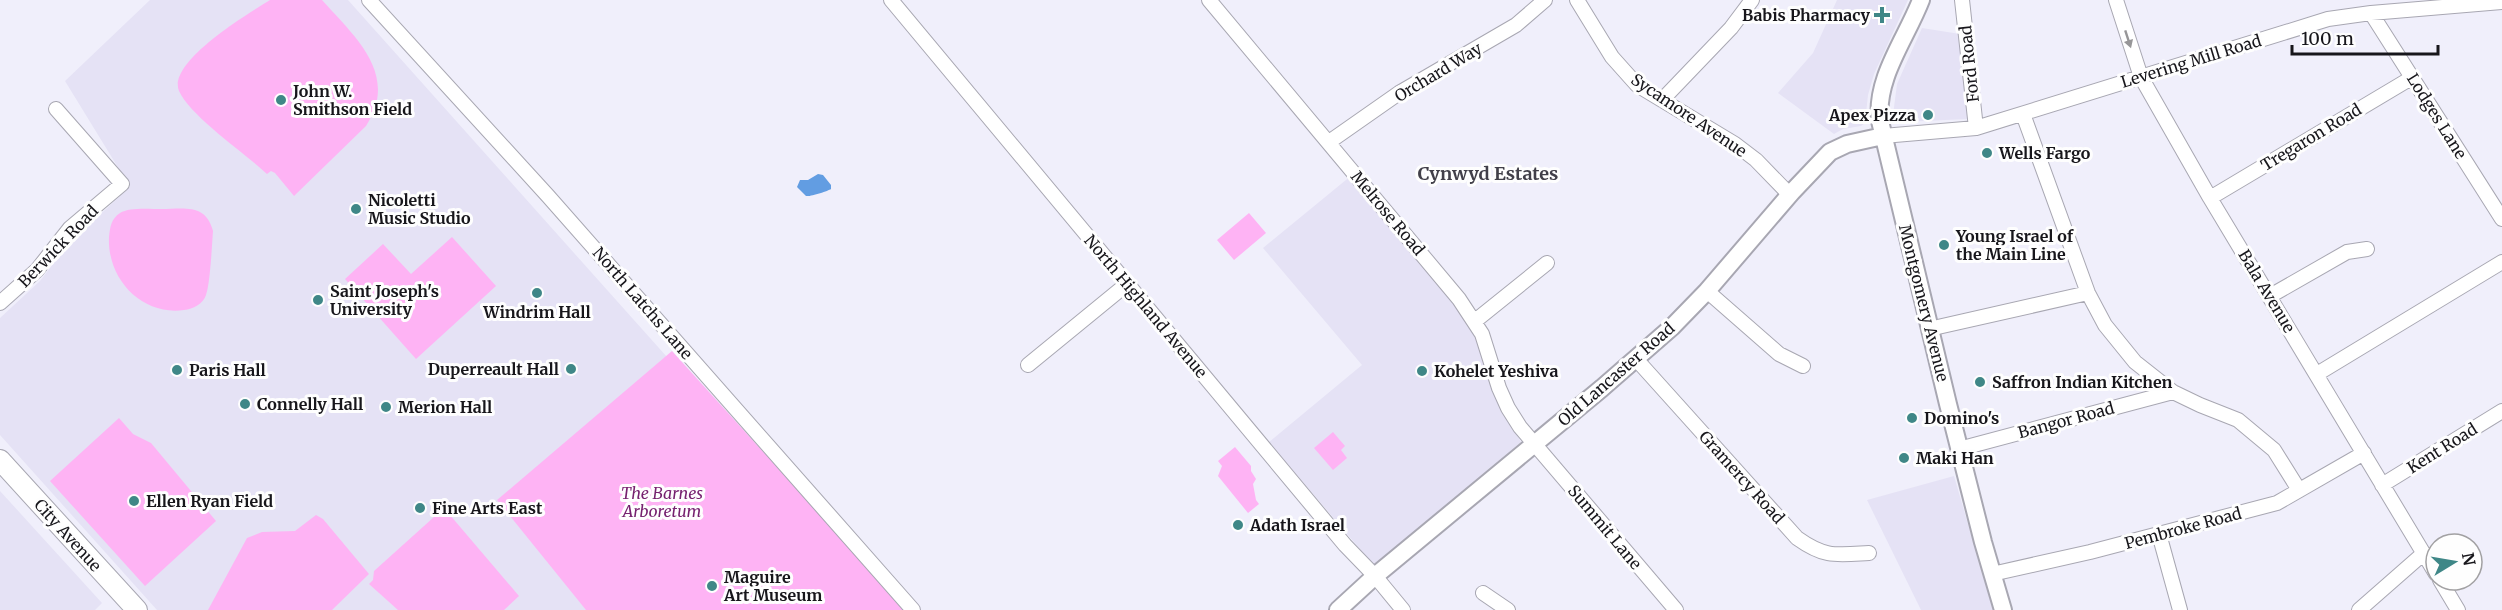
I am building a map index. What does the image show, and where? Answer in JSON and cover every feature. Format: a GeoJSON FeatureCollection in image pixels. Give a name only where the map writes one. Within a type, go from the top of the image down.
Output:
{"type":"FeatureCollection","features":[{"type":"Feature","properties":{"kind":"highway","name":"City Avenue"},"geometry":{"type":"LineString","coordinates":[[0,460],[129,608]]}},
{"type":"Feature","properties":{"kind":"main road","name":"Montgomery Avenue"},"geometry":{"type":"LineString","coordinates":[[1921,0],[1882,92],[1880,112],[1883,136],[1959,449],[2003,610]]}},
{"type":"Feature","properties":{"kind":"main road","name":"Old Lancaster Road"},"geometry":{"type":"LineString","coordinates":[[1338,610],[1375,576],[1636,359],[1707,291],[1790,195],[1835,148],[1883,136]]}},
{"type":"Feature","properties":{"kind":"street","name":"North Latchs Lane"},"geometry":{"type":"LineString","coordinates":[[369,0],[541,187],[913,610]]}},
{"type":"Feature","properties":{"kind":"street","name":"North Highland Avenue"},"geometry":{"type":"LineString","coordinates":[[891,0],[1345,545],[1375,576],[1402,610]]}},
{"type":"Feature","properties":{"kind":"street","name":"Melrose Road"},"geometry":{"type":"LineString","coordinates":[[1209,0],[1475,321],[1482,334],[1508,408],[1528,439],[1535,445]]}},
{"type":"Feature","properties":{"kind":"street","name":"Orchard Way"},"geometry":{"type":"LineString","coordinates":[[1329,142],[1399,93],[1516,25],[1545,0]]}},
{"type":"Feature","properties":{"kind":"street","name":"Sycamore Avenue"},"geometry":{"type":"LineString","coordinates":[[1577,0],[1612,57],[1637,85],[1751,157],[1790,195]]}},
{"type":"Feature","properties":{"kind":"street"},"geometry":{"type":"LineString","coordinates":[[1662,100],[1731,28],[1752,0]]}},
{"type":"Feature","properties":{"kind":"street","name":"Ford Road"},"geometry":{"type":"LineString","coordinates":[[1962,0],[1976,128]]}},
{"type":"Feature","properties":{"kind":"street","name":"Bala Avenue"},"geometry":{"type":"LineString","coordinates":[[2116,0],[2141,77],[2210,198],[2424,553]]}},
{"type":"Feature","properties":{"kind":"street","name":"Levering Mill Road"},"geometry":{"type":"LineString","coordinates":[[1883,136],[1976,128],[2328,19],[2476,2],[2502,2]]}},
{"type":"Feature","properties":{"kind":"street","name":"Lodges Lane"},"geometry":{"type":"LineString","coordinates":[[2372,13],[2502,219]]}},
{"type":"Feature","properties":{"kind":"street","name":"Tregaron Road"},"geometry":{"type":"LineString","coordinates":[[2210,198],[2413,77]]}},
{"type":"Feature","properties":{"kind":"street","name":"Berwick Road"},"geometry":{"type":"LineString","coordinates":[[0,303],[37,270],[70,228],[122,184],[56,109]]}},
{"type":"Feature","properties":{"kind":"street"},"geometry":{"type":"LineString","coordinates":[[2023,114],[2088,293],[2105,325],[2135,362],[2173,392],[2238,420],[2274,450],[2300,490]]}},
{"type":"Feature","properties":{"kind":"street"},"geometry":{"type":"LineString","coordinates":[[2270,296],[2347,252],[2367,249]]}},
{"type":"Feature","properties":{"kind":"street"},"geometry":{"type":"LineString","coordinates":[[1475,321],[1547,262]]}},
{"type":"Feature","properties":{"kind":"street"},"geometry":{"type":"LineString","coordinates":[[2317,374],[2502,262]]}},
{"type":"Feature","properties":{"kind":"street"},"geometry":{"type":"LineString","coordinates":[[1028,365],[1127,284]]}},
{"type":"Feature","properties":{"kind":"street"},"geometry":{"type":"LineString","coordinates":[[1707,291],[1779,354],[1803,366]]}},
{"type":"Feature","properties":{"kind":"street"},"geometry":{"type":"LineString","coordinates":[[1929,328],[2088,293]]}},
{"type":"Feature","properties":{"kind":"street","name":"Gramercy Road"},"geometry":{"type":"LineString","coordinates":[[1636,359],[1797,538],[1812,549],[1827,555],[1869,554]]}},
{"type":"Feature","properties":{"kind":"street","name":"Bangor Road"},"geometry":{"type":"LineString","coordinates":[[1959,449],[2173,392]]}},
{"type":"Feature","properties":{"kind":"street","name":"Kent Road"},"geometry":{"type":"LineString","coordinates":[[2382,484],[2502,411]]}},
{"type":"Feature","properties":{"kind":"street","name":"Summit Lane"},"geometry":{"type":"LineString","coordinates":[[1535,445],[1676,610]]}},
{"type":"Feature","properties":{"kind":"street","name":"Pembroke Road"},"geometry":{"type":"LineString","coordinates":[[1992,574],[2277,503],[2364,453]]}},
{"type":"Feature","properties":{"kind":"street"},"geometry":{"type":"LineString","coordinates":[[2158,534],[2180,610]]}},
{"type":"Feature","properties":{"kind":"street"},"geometry":{"type":"LineString","coordinates":[[2359,610],[2424,553]]}},
{"type":"Feature","properties":{"kind":"street"},"geometry":{"type":"LineString","coordinates":[[2447,592],[2458,610]]}},
{"type":"Feature","properties":{"kind":"street"},"geometry":{"type":"LineString","coordinates":[[1484,593],[1508,610]]}},
{"type":"Feature","properties":{"kind":"shaded area","name":"Saint Joseph's University"},"geometry":{"type":"Polygon","coordinates":[[[150,0],[348,0],[893,610],[157,610],[0,435],[0,318],[40,281],[69,243],[130,187],[65,81],[150,0]]]}},
{"type":"Feature","properties":{"kind":"shaded area"},"geometry":{"type":"Polygon","coordinates":[[[1837,0],[1908,0],[1874,74],[1868,95],[1865,123],[1834,134],[1778,93],[1813,53],[1837,0]]]}},
{"type":"Feature","properties":{"kind":"shaded area"},"geometry":{"type":"Polygon","coordinates":[[[1922,28],[1960,34],[1968,119],[1900,122],[1893,115],[1897,84],[1922,28]]]}},
{"type":"Feature","properties":{"kind":"shaded area","name":"Kohelet Yeshiva"},"geometry":{"type":"Polygon","coordinates":[[[1352,175],[1468,323],[1483,353],[1505,415],[1521,442],[1376,568],[1269,442],[1362,365],[1263,248],[1352,175]]]}},
{"type":"Feature","properties":{"kind":"shaded area"},"geometry":{"type":"Polygon","coordinates":[[[1954,476],[1993,610],[1921,610],[1867,500],[1954,476]]]}},
{"type":"Feature","properties":{"kind":"shaded area"},"geometry":{"type":"Polygon","coordinates":[[[0,491],[102,603],[95,610],[0,610],[0,491]]]}},
{"type":"Feature","properties":{"kind":"green space","name":"John W. Smithson Field"},"geometry":{"type":"Polygon","coordinates":[[[270,0],[322,0],[359,42],[369,57],[378,89],[375,107],[366,126],[294,196],[275,173],[271,171],[267,174],[206,123],[185,101],[179,91],[179,79],[185,66],[197,53],[229,27],[270,0]]]}},
{"type":"Feature","properties":{"kind":"green space"},"geometry":{"type":"Polygon","coordinates":[[[186,209],[200,212],[205,216],[213,231],[206,295],[197,306],[184,310],[154,307],[141,301],[130,292],[114,267],[110,252],[111,227],[120,213],[129,210],[186,209]]]}},
{"type":"Feature","properties":{"kind":"green space"},"geometry":{"type":"Polygon","coordinates":[[[1249,213],[1266,233],[1234,260],[1217,240],[1249,213]]]}},
{"type":"Feature","properties":{"kind":"green space"},"geometry":{"type":"Polygon","coordinates":[[[452,237],[496,286],[416,359],[345,279],[383,244],[411,274],[452,237]]]}},
{"type":"Feature","properties":{"kind":"green space","name":"The Barnes Arboretum"},"geometry":{"type":"Polygon","coordinates":[[[672,351],[906,610],[586,610],[497,500],[672,351]]]}},
{"type":"Feature","properties":{"kind":"green space","name":"Ellen Ryan Field"},"geometry":{"type":"Polygon","coordinates":[[[119,418],[133,434],[151,443],[216,521],[145,586],[50,481],[119,418]]]}},
{"type":"Feature","properties":{"kind":"green space"},"geometry":{"type":"Polygon","coordinates":[[[1333,432],[1345,446],[1341,450],[1347,458],[1333,470],[1314,448],[1333,432]]]}},
{"type":"Feature","properties":{"kind":"green space"},"geometry":{"type":"Polygon","coordinates":[[[1235,447],[1251,466],[1256,479],[1253,484],[1259,504],[1248,513],[1218,476],[1222,466],[1218,461],[1235,447]]]}},
{"type":"Feature","properties":{"kind":"green space"},"geometry":{"type":"Polygon","coordinates":[[[444,508],[519,596],[504,610],[398,610],[369,584],[373,580],[374,571],[444,508]]]}},
{"type":"Feature","properties":{"kind":"green space"},"geometry":{"type":"Polygon","coordinates":[[[316,515],[323,519],[369,574],[332,610],[208,610],[247,538],[262,532],[295,531],[316,515]]]}},
{"type":"Feature","properties":{"kind":"water"},"geometry":{"type":"Polygon","coordinates":[[[818,174],[823,175],[831,185],[831,189],[806,196],[797,187],[800,180],[808,180],[818,174]]]}},
{"type":"Feature","properties":{"kind":"place","name":"Babis Pharmacy"},"geometry":{"type":"Point","coordinates":[1882,15]}},
{"type":"Feature","properties":{"kind":"place","name":"John W. Smithson Field"},"geometry":{"type":"Point","coordinates":[281,100]}},
{"type":"Feature","properties":{"kind":"place","name":"Apex Pizza"},"geometry":{"type":"Point","coordinates":[1928,115]}},
{"type":"Feature","properties":{"kind":"place","name":"Wells Fargo"},"geometry":{"type":"Point","coordinates":[1987,153]}},
{"type":"Feature","properties":{"kind":"place","name":"Nicoletti Music Studio"},"geometry":{"type":"Point","coordinates":[356,209]}},
{"type":"Feature","properties":{"kind":"place","name":"Young Israel of the Main Line"},"geometry":{"type":"Point","coordinates":[1944,245]}},
{"type":"Feature","properties":{"kind":"place","name":"Windrim Hall"},"geometry":{"type":"Point","coordinates":[537,293]}},
{"type":"Feature","properties":{"kind":"place","name":"Saint Joseph's University"},"geometry":{"type":"Point","coordinates":[318,300]}},
{"type":"Feature","properties":{"kind":"place","name":"Duperreault Hall"},"geometry":{"type":"Point","coordinates":[571,369]}},
{"type":"Feature","properties":{"kind":"place","name":"Paris Hall"},"geometry":{"type":"Point","coordinates":[177,370]}},
{"type":"Feature","properties":{"kind":"place","name":"Kohelet Yeshiva"},"geometry":{"type":"Point","coordinates":[1422,371]}},
{"type":"Feature","properties":{"kind":"place","name":"Saffron Indian Kitchen"},"geometry":{"type":"Point","coordinates":[1980,382]}},
{"type":"Feature","properties":{"kind":"place","name":"Connelly Hall"},"geometry":{"type":"Point","coordinates":[245,404]}},
{"type":"Feature","properties":{"kind":"place","name":"Merion Hall"},"geometry":{"type":"Point","coordinates":[386,407]}},
{"type":"Feature","properties":{"kind":"place","name":"Domino's"},"geometry":{"type":"Point","coordinates":[1912,418]}},
{"type":"Feature","properties":{"kind":"place","name":"Maki Han"},"geometry":{"type":"Point","coordinates":[1904,458]}},
{"type":"Feature","properties":{"kind":"place","name":"Ellen Ryan Field"},"geometry":{"type":"Point","coordinates":[134,501]}},
{"type":"Feature","properties":{"kind":"place","name":"Fine Arts East"},"geometry":{"type":"Point","coordinates":[420,508]}},
{"type":"Feature","properties":{"kind":"place","name":"Adath Israel"},"geometry":{"type":"Point","coordinates":[1238,525]}},
{"type":"Feature","properties":{"kind":"place","name":"Maguire Art Museum"},"geometry":{"type":"Point","coordinates":[712,586]}},
{"type":"Feature","properties":{"kind":"district","name":"Cynwyd Estates"},"geometry":{"type":"Point","coordinates":[1488,173]}}]}
